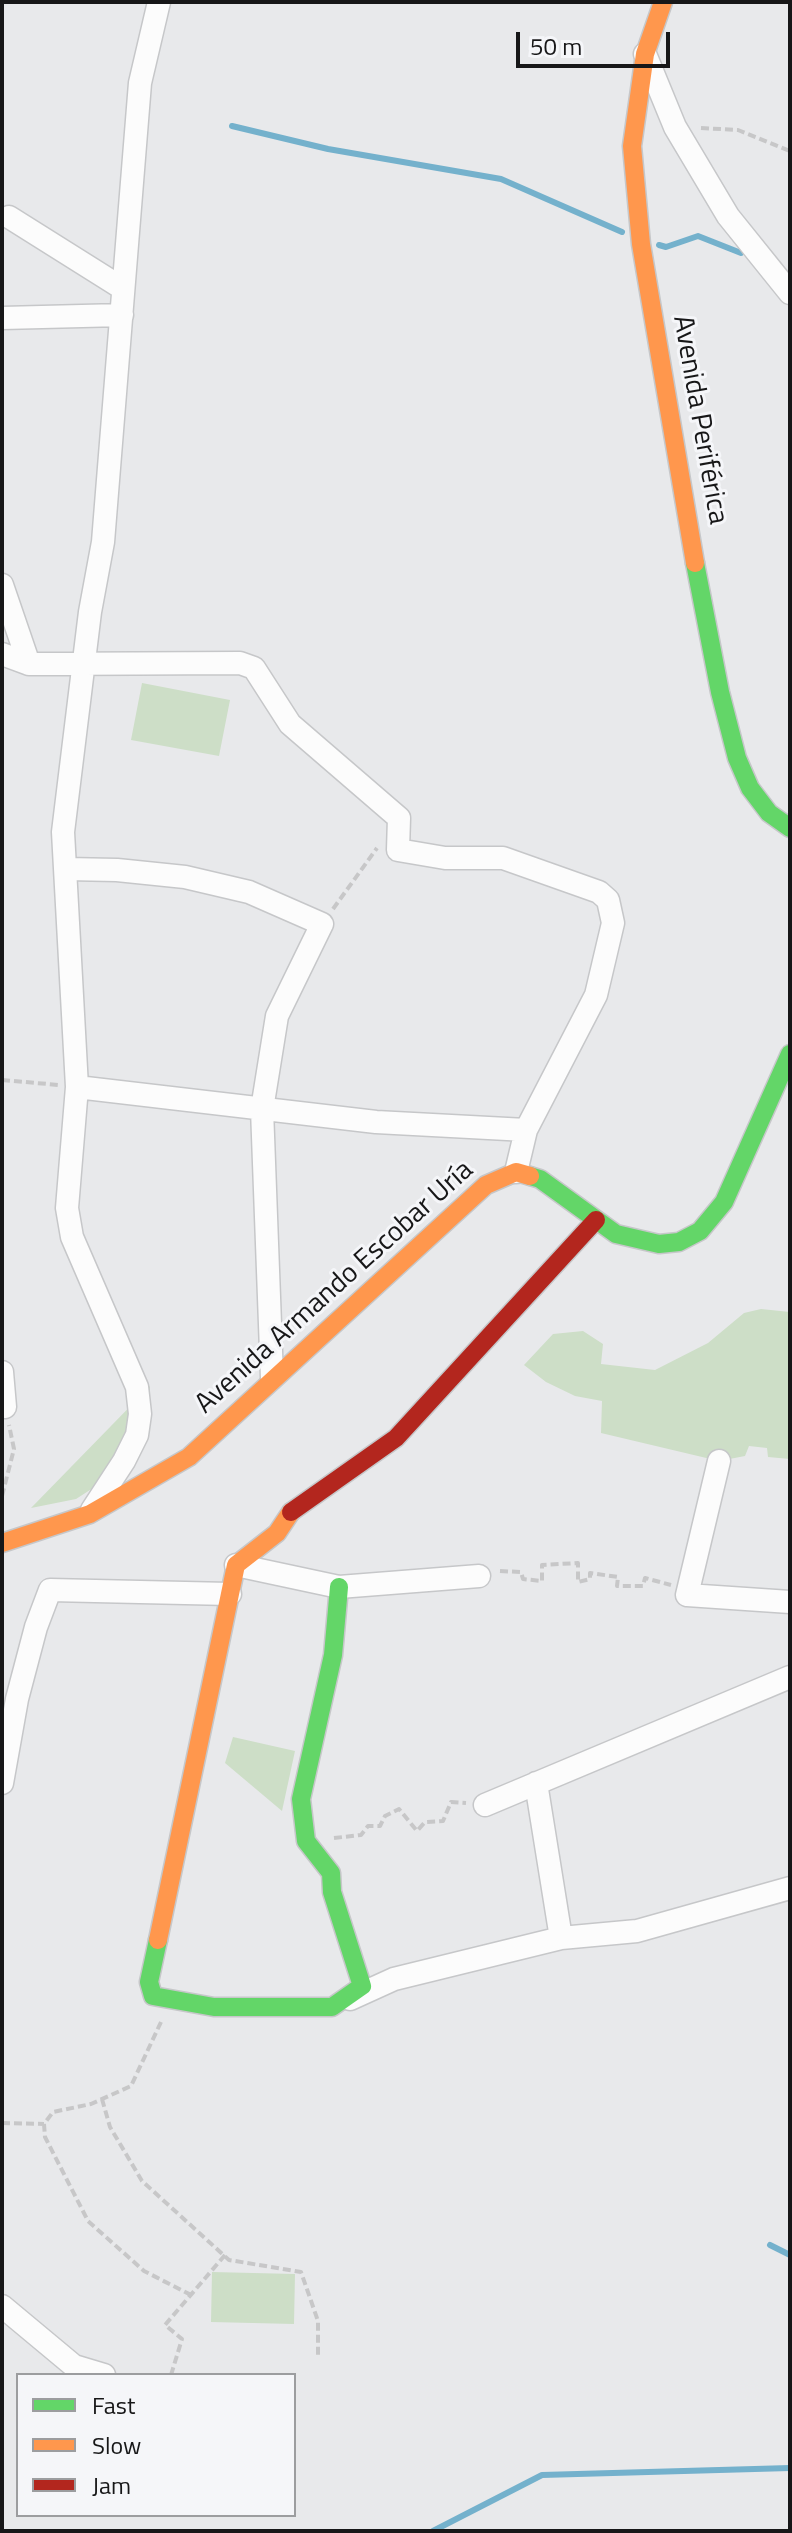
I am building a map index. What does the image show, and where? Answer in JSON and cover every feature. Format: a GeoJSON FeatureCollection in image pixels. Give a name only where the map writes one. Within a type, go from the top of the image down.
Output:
{"type":"FeatureCollection","features":[{"type":"Feature","properties":{"kind":"main road","name":"Avenida Periférica"},"geometry":{"type":"LineString","coordinates":[[670,3],[645,54],[636,98],[632,146],[641,244],[673,446],[720,692],[737,758],[750,788],[769,813],[790,828]]}},
{"type":"Feature","properties":{"kind":"main road","name":"Avenida Armando Escobar Uría"},"geometry":{"type":"LineString","coordinates":[[2,1543],[90,1514],[189,1457],[486,1185],[516,1172],[540,1179],[616,1234],[659,1244],[679,1242],[700,1231],[724,1202],[790,1054]]}},
{"type":"Feature","properties":{"kind":"main road"},"geometry":{"type":"LineString","coordinates":[[339,1587],[333,1655],[301,1799],[306,1841],[331,1873],[332,1892],[362,1986],[332,2007],[214,2007],[153,1996],[149,1982],[236,1565],[277,1533],[296,1506],[396,1438],[596,1220]]}},
{"type":"Feature","properties":{"kind":"street"},"geometry":{"type":"LineString","coordinates":[[90,1514],[137,1435],[140,1414],[137,1387],[72,1237],[67,1208],[77,1087],[63,832],[103,542],[140,83],[159,2]]}},
{"type":"Feature","properties":{"kind":"street"},"geometry":{"type":"LineString","coordinates":[[645,54],[675,127],[728,216],[790,293]]}},
{"type":"Feature","properties":{"kind":"street"},"geometry":{"type":"LineString","coordinates":[[9,217],[122,288]]}},
{"type":"Feature","properties":{"kind":"street"},"geometry":{"type":"LineString","coordinates":[[2,318],[122,315]]}},
{"type":"Feature","properties":{"kind":"street"},"geometry":{"type":"LineString","coordinates":[[2,585],[29,664]]}},
{"type":"Feature","properties":{"kind":"street"},"geometry":{"type":"LineString","coordinates":[[2,654],[29,664],[240,663],[254,668],[290,724],[399,818],[398,850],[445,858],[503,858],[599,892],[608,900],[613,923],[596,995],[526,1130],[516,1172]]}},
{"type":"Feature","properties":{"kind":"street"},"geometry":{"type":"LineString","coordinates":[[66,869],[117,870],[185,877],[249,892],[322,924],[277,1016],[262,1109],[272,1378]]}},
{"type":"Feature","properties":{"kind":"street"},"geometry":{"type":"LineString","coordinates":[[77,1087],[376,1122],[526,1130]]}},
{"type":"Feature","properties":{"kind":"street"},"geometry":{"type":"LineString","coordinates":[[2,1372],[5,1407]]}},
{"type":"Feature","properties":{"kind":"street"},"geometry":{"type":"LineString","coordinates":[[719,1461],[687,1595],[790,1602]]}},
{"type":"Feature","properties":{"kind":"street"},"geometry":{"type":"LineString","coordinates":[[236,1565],[339,1587],[479,1576]]}},
{"type":"Feature","properties":{"kind":"street"},"geometry":{"type":"LineString","coordinates":[[2,1783],[17,1699],[36,1627],[50,1590],[230,1594]]}},
{"type":"Feature","properties":{"kind":"street"},"geometry":{"type":"LineString","coordinates":[[485,1805],[790,1677]]}},
{"type":"Feature","properties":{"kind":"street"},"geometry":{"type":"LineString","coordinates":[[536,1783],[561,1938]]}},
{"type":"Feature","properties":{"kind":"street"},"geometry":{"type":"LineString","coordinates":[[332,2007],[394,1979],[561,1938],[637,1931],[790,1888]]}},
{"type":"Feature","properties":{"kind":"street"},"geometry":{"type":"LineString","coordinates":[[2,2306],[74,2366],[97,2373]]}},
{"type":"Feature","properties":{"kind":"path"},"geometry":{"type":"LineString","coordinates":[[675,127],[738,130],[790,151]]}},
{"type":"Feature","properties":{"kind":"path"},"geometry":{"type":"LineString","coordinates":[[322,924],[399,818]]}},
{"type":"Feature","properties":{"kind":"path"},"geometry":{"type":"LineString","coordinates":[[2,1080],[77,1087]]}},
{"type":"Feature","properties":{"kind":"path"},"geometry":{"type":"LineString","coordinates":[[2,1496],[14,1449],[5,1407]]}},
{"type":"Feature","properties":{"kind":"path"},"geometry":{"type":"LineString","coordinates":[[479,1576],[499,1580],[500,1570],[521,1572],[523,1579],[542,1581],[542,1565],[578,1563],[578,1582],[590,1579],[590,1573],[618,1577],[617,1586],[643,1586],[645,1578],[688,1589]]}},
{"type":"Feature","properties":{"kind":"path"},"geometry":{"type":"LineString","coordinates":[[306,1841],[361,1835],[368,1826],[380,1826],[385,1816],[399,1809],[417,1831],[425,1822],[443,1821],[451,1802],[485,1805]]}},
{"type":"Feature","properties":{"kind":"path"},"geometry":{"type":"LineString","coordinates":[[153,1996],[167,2013],[131,2086],[102,2099],[53,2112],[44,2124],[45,2137],[88,2221],[144,2271],[193,2296]]}},
{"type":"Feature","properties":{"kind":"path"},"geometry":{"type":"LineString","coordinates":[[102,2099],[110,2127],[142,2181],[225,2255],[250,2266],[301,2272],[318,2321],[318,2355]]}},
{"type":"Feature","properties":{"kind":"path"},"geometry":{"type":"LineString","coordinates":[[2,2123],[44,2124]]}},
{"type":"Feature","properties":{"kind":"path"},"geometry":{"type":"LineString","coordinates":[[172,2373],[182,2339],[165,2325],[225,2255]]}},
{"type":"Feature","properties":{"kind":"green space"},"geometry":{"type":"Polygon","coordinates":[[[142,683],[230,700],[219,756],[131,740],[142,683]]]}},
{"type":"Feature","properties":{"kind":"green space"},"geometry":{"type":"Polygon","coordinates":[[[761,1309],[790,1312],[790,1459],[768,1457],[767,1448],[749,1446],[745,1456],[719,1461],[601,1433],[602,1401],[575,1396],[546,1382],[524,1365],[553,1334],[583,1331],[603,1344],[601,1364],[655,1370],[708,1343],[744,1313],[761,1309]]]}},
{"type":"Feature","properties":{"kind":"green space"},"geometry":{"type":"Polygon","coordinates":[[[150,1386],[149,1430],[121,1470],[76,1499],[31,1508],[150,1386]]]}},
{"type":"Feature","properties":{"kind":"green space"},"geometry":{"type":"Polygon","coordinates":[[[233,1737],[295,1751],[282,1811],[225,1763],[233,1737]]]}},
{"type":"Feature","properties":{"kind":"green space"},"geometry":{"type":"Polygon","coordinates":[[[212,2272],[295,2274],[294,2324],[211,2322],[212,2272]]]}},
{"type":"Feature","properties":{"kind":"waterway"},"geometry":{"type":"LineString","coordinates":[[232,126],[328,149],[501,179],[622,232]]}},
{"type":"Feature","properties":{"kind":"waterway"},"geometry":{"type":"LineString","coordinates":[[659,245],[666,247],[698,236],[741,253]]}},
{"type":"Feature","properties":{"kind":"waterway"},"geometry":{"type":"LineString","coordinates":[[770,2245],[790,2255]]}},
{"type":"Feature","properties":{"kind":"waterway"},"geometry":{"type":"LineString","coordinates":[[433,2531],[542,2475],[790,2468]]}},
{"type":"Feature","properties":{"kind":"traffic: fast"},"geometry":{"type":"LineString","coordinates":[[695,563],[720,692],[737,758],[750,788],[769,813],[790,828]]}},
{"type":"Feature","properties":{"kind":"traffic: fast"},"geometry":{"type":"LineString","coordinates":[[530,1176],[540,1179],[616,1234],[659,1244],[679,1242],[700,1231],[724,1202],[790,1054]]}},
{"type":"Feature","properties":{"kind":"traffic: fast"},"geometry":{"type":"LineString","coordinates":[[158,1940],[149,1982],[153,1996],[214,2007],[332,2007],[362,1986],[332,1892],[331,1873],[306,1841],[301,1799],[333,1655],[339,1587]]}},
{"type":"Feature","properties":{"kind":"traffic: slow"},"geometry":{"type":"LineString","coordinates":[[663,2],[645,54],[632,146],[641,244],[695,563]]}},
{"type":"Feature","properties":{"kind":"traffic: slow"},"geometry":{"type":"LineString","coordinates":[[2,1543],[90,1514],[189,1457],[486,1185],[516,1172],[530,1176]]}},
{"type":"Feature","properties":{"kind":"traffic: slow"},"geometry":{"type":"LineString","coordinates":[[158,1940],[236,1565],[277,1533],[291,1512]]}},
{"type":"Feature","properties":{"kind":"traffic: jam"},"geometry":{"type":"LineString","coordinates":[[291,1512],[396,1438],[596,1220]]}}]}
